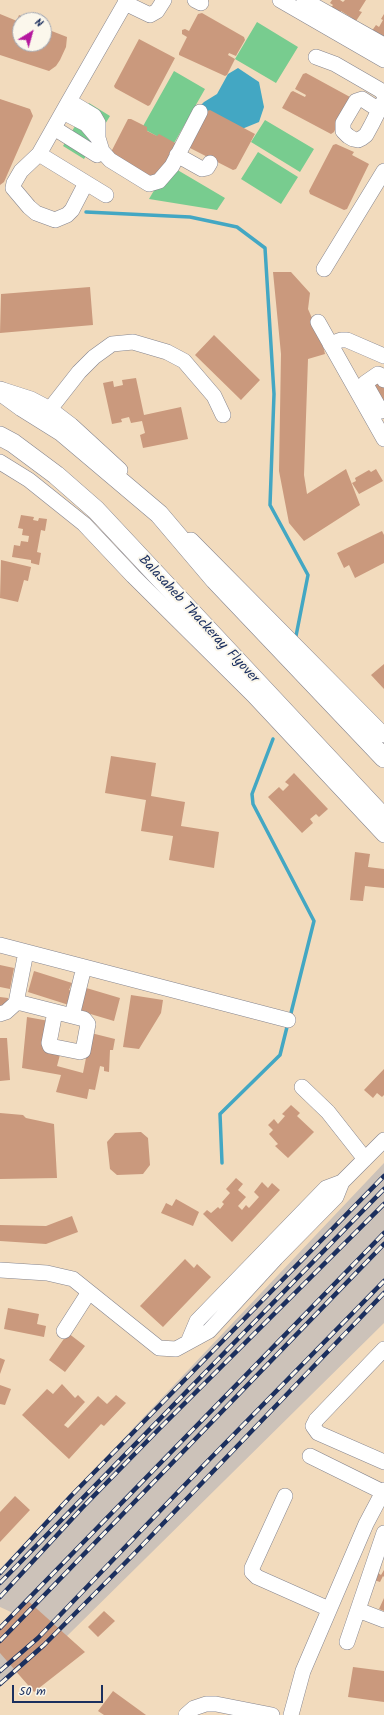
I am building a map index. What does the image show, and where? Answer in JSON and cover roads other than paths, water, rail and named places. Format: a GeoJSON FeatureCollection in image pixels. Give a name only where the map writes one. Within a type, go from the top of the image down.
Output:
{"type":"FeatureCollection","features":[{"type":"Feature","properties":{"kind":"main road"},"geometry":{"type":"LineString","coordinates":[[0,390],[22,407],[62,432],[159,514],[215,580],[384,758]]}},
{"type":"Feature","properties":{"kind":"main road","name":"Balasaheb Thackeray Flyover"},"geometry":{"type":"LineString","coordinates":[[0,436],[13,443],[56,475],[96,510],[384,818]]}},
{"type":"Feature","properties":{"kind":"street"},"geometry":{"type":"LineString","coordinates":[[86,183],[72,210],[67,215],[55,220],[36,213],[28,207],[13,188],[14,183],[21,171],[39,154],[126,1],[150,15],[157,11],[164,0]]}},
{"type":"Feature","properties":{"kind":"street"},"geometry":{"type":"LineString","coordinates":[[280,0],[310,8],[384,45]]}},
{"type":"Feature","properties":{"kind":"street"},"geometry":{"type":"LineString","coordinates":[[310,8],[384,60]]}},
{"type":"Feature","properties":{"kind":"street"},"geometry":{"type":"LineString","coordinates":[[316,57],[335,64],[380,90],[384,94]]}},
{"type":"Feature","properties":{"kind":"street"},"geometry":{"type":"LineString","coordinates":[[358,99],[382,105],[378,128],[358,140],[348,136],[343,131],[342,127],[354,102],[358,99]]}},
{"type":"Feature","properties":{"kind":"street"},"geometry":{"type":"LineString","coordinates":[[66,106],[94,116],[98,123],[98,138],[102,151],[110,160],[149,184],[159,181],[172,166],[200,112]]}},
{"type":"Feature","properties":{"kind":"street"},"geometry":{"type":"LineString","coordinates":[[54,128],[97,155]]}},
{"type":"Feature","properties":{"kind":"street"},"geometry":{"type":"LineString","coordinates":[[39,154],[106,195]]}},
{"type":"Feature","properties":{"kind":"street"},"geometry":{"type":"LineString","coordinates":[[177,156],[200,161]]}},
{"type":"Feature","properties":{"kind":"street"},"geometry":{"type":"LineString","coordinates":[[324,269],[384,171]]}},
{"type":"Feature","properties":{"kind":"street"},"geometry":{"type":"LineString","coordinates":[[318,322],[330,344],[379,413]]}},
{"type":"Feature","properties":{"kind":"street"},"geometry":{"type":"LineString","coordinates":[[330,344],[341,340],[347,340],[384,356]]}},
{"type":"Feature","properties":{"kind":"street"},"geometry":{"type":"LineString","coordinates":[[50,409],[79,372],[94,357],[112,344],[133,342],[167,352],[184,361],[214,396],[223,415]]}},
{"type":"Feature","properties":{"kind":"street"},"geometry":{"type":"LineString","coordinates":[[384,380],[382,376],[378,374],[365,383],[379,413],[384,439]]}},
{"type":"Feature","properties":{"kind":"street"},"geometry":{"type":"LineString","coordinates":[[0,390],[32,399],[50,409],[71,424],[158,507],[384,735]]}},
{"type":"Feature","properties":{"kind":"street"},"geometry":{"type":"LineString","coordinates":[[0,462],[29,480],[84,524],[133,576],[253,695],[384,835]]}},
{"type":"Feature","properties":{"kind":"street"},"geometry":{"type":"LineString","coordinates":[[0,945],[288,1020]]}},
{"type":"Feature","properties":{"kind":"street"},"geometry":{"type":"LineString","coordinates":[[0,1014],[6,1012],[16,1003],[26,952]]}},
{"type":"Feature","properties":{"kind":"street"},"geometry":{"type":"LineString","coordinates":[[72,1016],[84,967]]}},
{"type":"Feature","properties":{"kind":"street"},"geometry":{"type":"LineString","coordinates":[[16,1003],[21,1003],[84,1019],[88,1024],[84,1048],[80,1052],[50,1046],[49,1043],[55,1012]]}},
{"type":"Feature","properties":{"kind":"street"},"geometry":{"type":"LineString","coordinates":[[302,1088],[328,1112],[365,1159]]}},
{"type":"Feature","properties":{"kind":"street"},"geometry":{"type":"LineString","coordinates":[[0,1270],[47,1273],[73,1280],[159,1348],[176,1349],[189,1340],[209,1330],[250,1276],[305,1219],[326,1188],[342,1182],[384,1140]]}},
{"type":"Feature","properties":{"kind":"street"},"geometry":{"type":"LineString","coordinates":[[64,1331],[89,1292]]}},
{"type":"Feature","properties":{"kind":"street"},"geometry":{"type":"LineString","coordinates":[[384,1349],[316,1420],[313,1426],[318,1433],[384,1462]]}},
{"type":"Feature","properties":{"kind":"street"},"geometry":{"type":"LineString","coordinates":[[291,1715],[303,1671],[366,1524],[384,1491],[310,1456]]}},
{"type":"Feature","properties":{"kind":"street"},"geometry":{"type":"LineString","coordinates":[[285,1496],[252,1568],[252,1572],[257,1577],[329,1609]]}},
{"type":"Feature","properties":{"kind":"street"},"geometry":{"type":"LineString","coordinates":[[347,1642],[384,1534]]}},
{"type":"Feature","properties":{"kind":"street"},"geometry":{"type":"LineString","coordinates":[[358,1610],[384,1620]]}},
{"type":"Feature","properties":{"kind":"street"},"geometry":{"type":"LineString","coordinates":[[190,1711],[206,1704],[216,1704],[272,1715]]}},
{"type":"Feature","properties":{"kind":"water"},"geometry":{"type":"Polygon","coordinates":[[[238,68],[259,82],[264,107],[259,122],[237,131],[196,110],[204,102],[217,94],[228,74],[238,68]]]}},
{"type":"Feature","properties":{"kind":"waterway"},"geometry":{"type":"LineString","coordinates":[[86,212],[190,217],[237,227],[265,248],[274,394],[270,505],[308,575],[296,636]]}},
{"type":"Feature","properties":{"kind":"waterway"},"geometry":{"type":"LineString","coordinates":[[273,739],[252,794],[253,804],[314,921],[290,1017]]}},
{"type":"Feature","properties":{"kind":"waterway"},"geometry":{"type":"LineString","coordinates":[[222,1163],[220,1114],[280,1055],[288,1023]]}},
{"type":"Feature","properties":{"kind":"railway"},"geometry":{"type":"LineString","coordinates":[[0,1573],[71,1496],[384,1176]]}},
{"type":"Feature","properties":{"kind":"railway"},"geometry":{"type":"LineString","coordinates":[[0,1583],[384,1189]]}},
{"type":"Feature","properties":{"kind":"railway"},"geometry":{"type":"LineString","coordinates":[[0,1597],[82,1508],[159,1429],[384,1204]]}},
{"type":"Feature","properties":{"kind":"railway"},"geometry":{"type":"LineString","coordinates":[[0,1628],[384,1233]]}},
{"type":"Feature","properties":{"kind":"railway"},"geometry":{"type":"LineString","coordinates":[[0,1641],[384,1244]]}},
{"type":"Feature","properties":{"kind":"railway"},"geometry":{"type":"LineString","coordinates":[[0,1671],[38,1638],[202,1467],[384,1281]]}},
{"type":"Feature","properties":{"kind":"railway"},"geometry":{"type":"LineString","coordinates":[[0,1684],[44,1645],[131,1557],[384,1293]]}}]}
